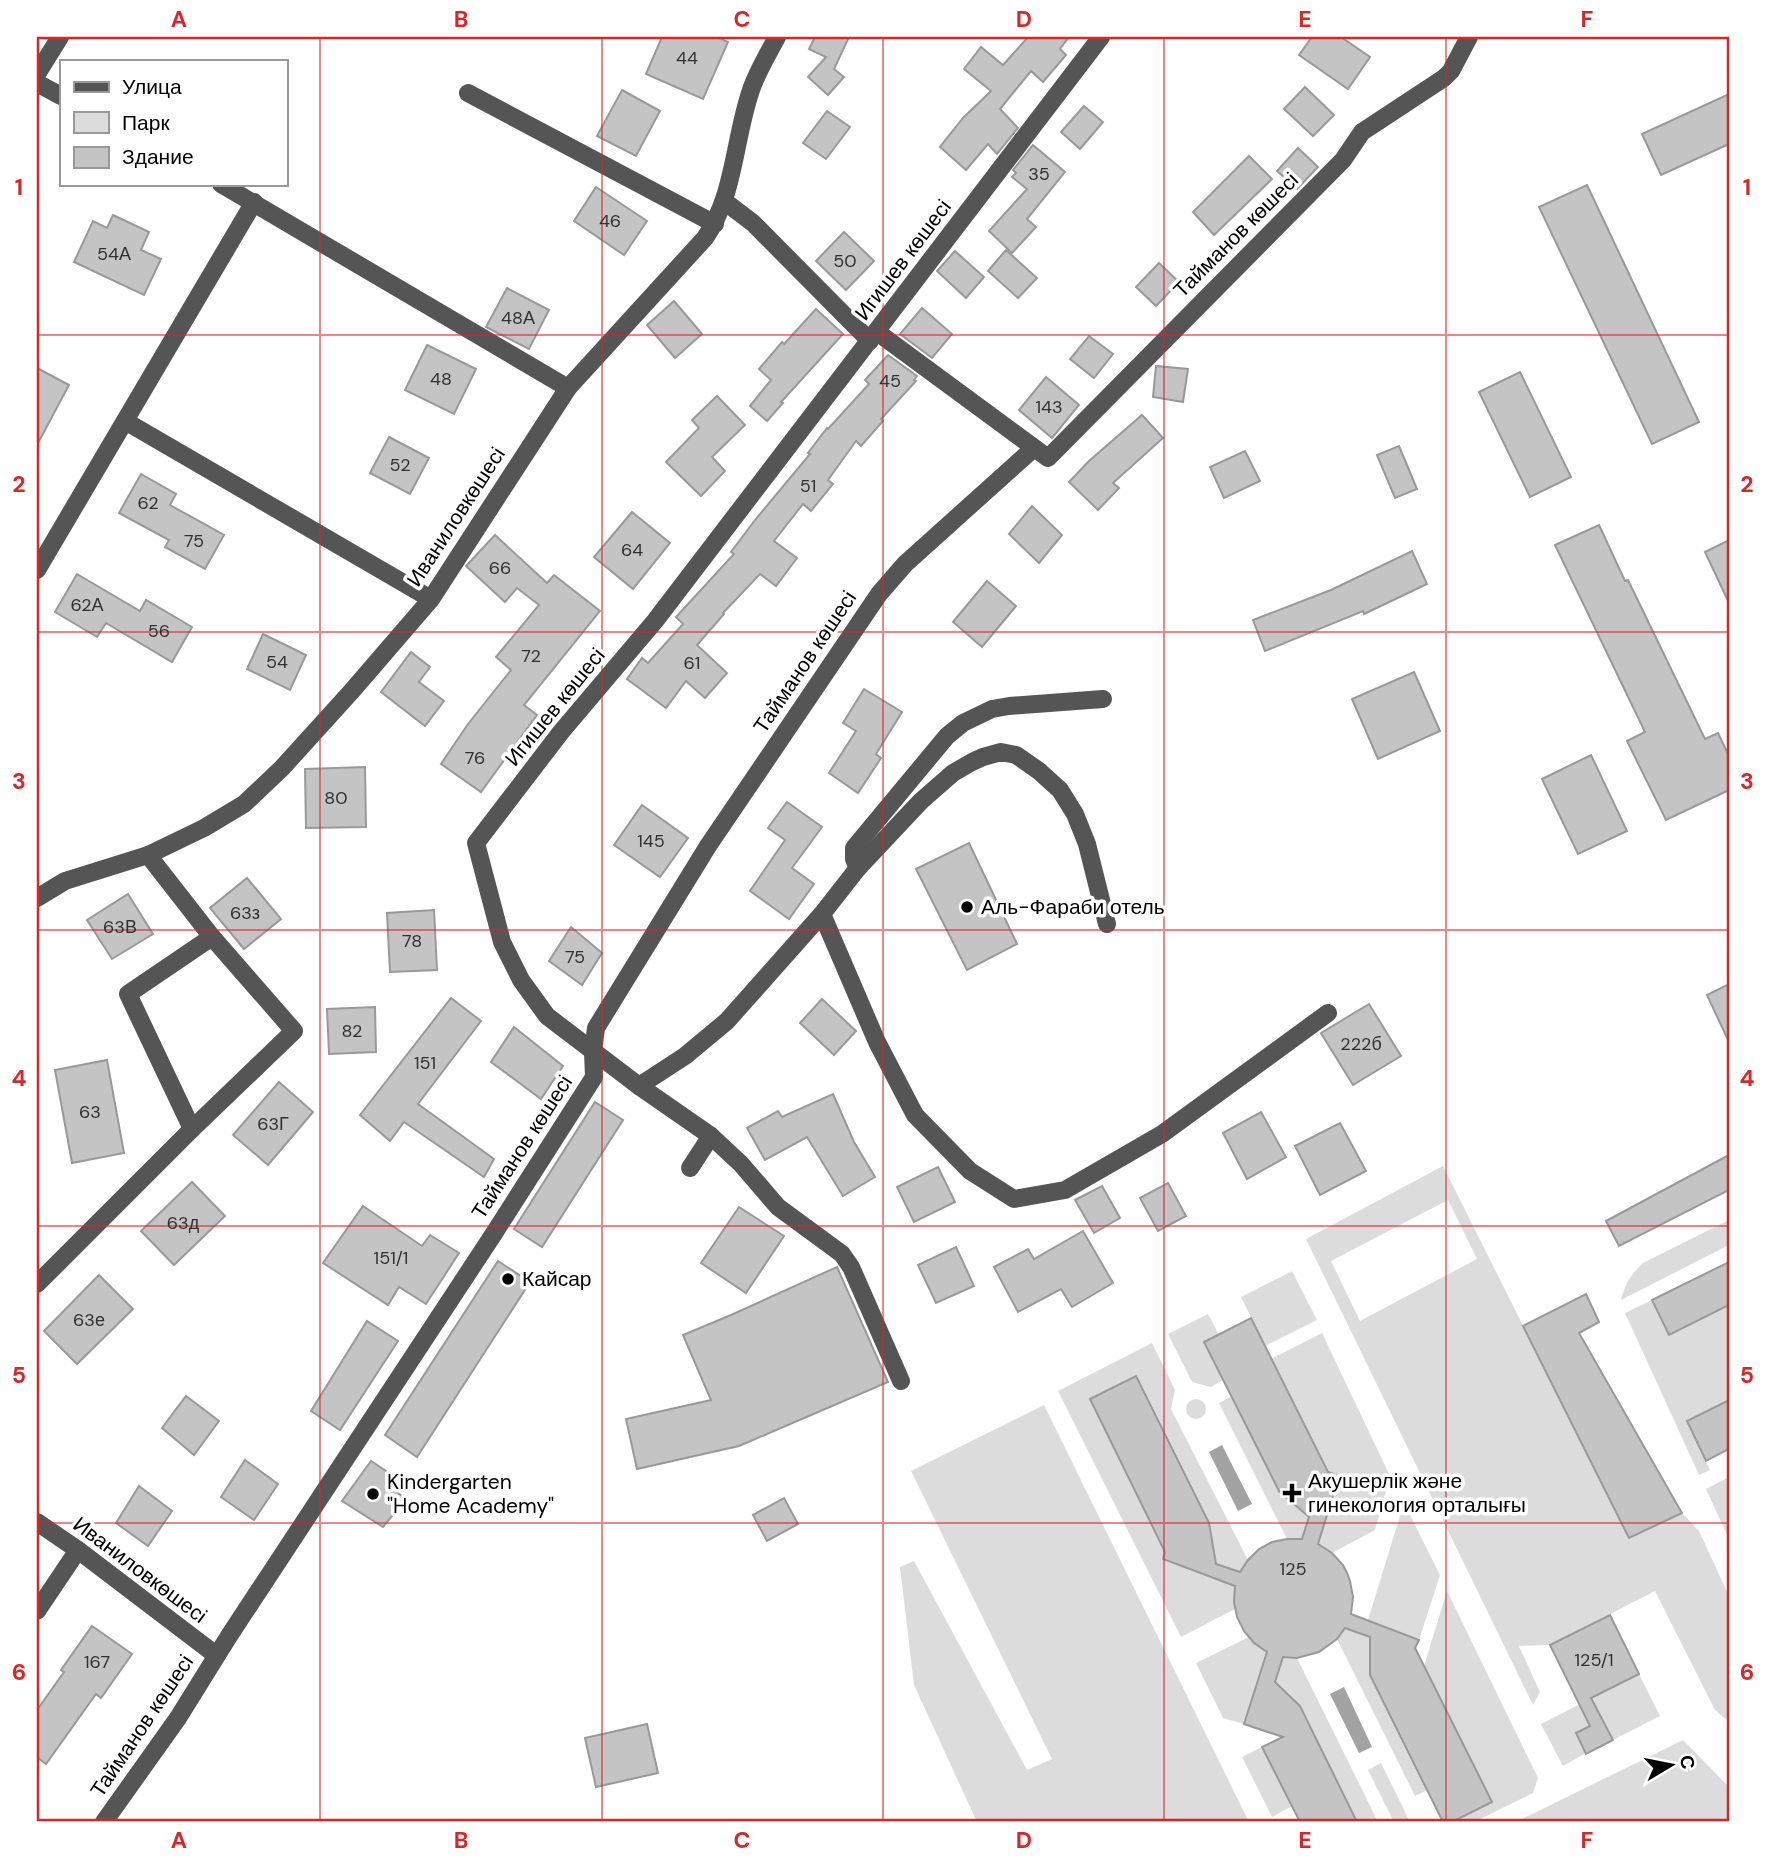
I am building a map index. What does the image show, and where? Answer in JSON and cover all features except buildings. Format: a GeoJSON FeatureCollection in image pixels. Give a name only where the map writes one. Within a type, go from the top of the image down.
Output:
{"type":"FeatureCollection","features":[{"type":"Feature","properties":{"kind":"street"},"geometry":{"type":"LineString","coordinates":[[37,74],[60,37]]}},
{"type":"Feature","properties":{"kind":"street","name":"Иваниловкөшесі"},"geometry":{"type":"LineString","coordinates":[[37,898],[65,881],[148,855],[204,828],[244,804],[282,768],[350,693],[430,599],[568,388],[715,224],[724,201],[751,89],[777,37]]}},
{"type":"Feature","properties":{"kind":"street","name":"Игишев көшесі"},"geometry":{"type":"LineString","coordinates":[[901,1381],[842,1254],[778,1207],[741,1164],[711,1136],[639,1086],[547,1016],[521,980],[502,942],[476,843],[561,732],[655,621],[1101,37]]}},
{"type":"Feature","properties":{"kind":"street","name":"Тайманов көшесі"},"geometry":{"type":"LineString","coordinates":[[104,1822],[178,1718],[216,1655],[594,1077],[596,1028],[708,846],[879,594],[905,564],[1034,448],[1048,458],[1343,160],[1362,132],[1451,71],[1469,37]]}},
{"type":"Feature","properties":{"kind":"street"},"geometry":{"type":"LineString","coordinates":[[37,83],[60,95]]}},
{"type":"Feature","properties":{"kind":"street"},"geometry":{"type":"LineString","coordinates":[[468,93],[715,224]]}},
{"type":"Feature","properties":{"kind":"street"},"geometry":{"type":"LineString","coordinates":[[225,186],[568,388]]}},
{"type":"Feature","properties":{"kind":"street"},"geometry":{"type":"LineString","coordinates":[[724,201],[753,223],[873,337],[1034,448]]}},
{"type":"Feature","properties":{"kind":"street"},"geometry":{"type":"LineString","coordinates":[[37,570],[254,202]]}},
{"type":"Feature","properties":{"kind":"street"},"geometry":{"type":"LineString","coordinates":[[125,421],[430,599]]}},
{"type":"Feature","properties":{"kind":"street"},"geometry":{"type":"LineString","coordinates":[[858,868],[853,848],[947,736],[963,723],[992,709],[1009,706],[1103,699]]}},
{"type":"Feature","properties":{"kind":"street"},"geometry":{"type":"LineString","coordinates":[[639,1086],[685,1056],[727,1021],[822,914],[858,868],[921,801],[953,774],[984,757],[1001,752],[1016,755],[1060,790],[1075,814],[1087,844],[1107,924]]}},
{"type":"Feature","properties":{"kind":"street"},"geometry":{"type":"LineString","coordinates":[[37,1284],[294,1031],[212,937],[148,855]]}},
{"type":"Feature","properties":{"kind":"street"},"geometry":{"type":"LineString","coordinates":[[822,914],[877,1042],[915,1115],[970,1171],[1014,1199],[1065,1190],[1162,1134],[1328,1013]]}},
{"type":"Feature","properties":{"kind":"street"},"geometry":{"type":"LineString","coordinates":[[192,1129],[128,994],[212,937]]}},
{"type":"Feature","properties":{"kind":"street"},"geometry":{"type":"LineString","coordinates":[[690,1168],[711,1136]]}},
{"type":"Feature","properties":{"kind":"street","name":"Иваниловкөшесі"},"geometry":{"type":"LineString","coordinates":[[37,1522],[216,1655]]}},
{"type":"Feature","properties":{"kind":"street"},"geometry":{"type":"LineString","coordinates":[[37,1611],[78,1550]]}},
{"type":"Feature","properties":{"kind":"green space"},"geometry":{"type":"Polygon","coordinates":[[[1443,1166],[1629,1537],[1682,1513],[1699,1531],[1729,1596],[1729,1722],[1715,1710],[1655,1591],[1550,1645],[1519,1646],[1540,1692],[1533,1705],[1306,1239],[1443,1166]],[[1448,1200],[1331,1261],[1360,1321],[1477,1259],[1448,1200]]]}},
{"type":"Feature","properties":{"kind":"green space"},"geometry":{"type":"Polygon","coordinates":[[[1729,1220],[1729,1245],[1621,1300],[1629,1280],[1643,1263],[1729,1220]]]}},
{"type":"Feature","properties":{"kind":"green space"},"geometry":{"type":"Polygon","coordinates":[[[1292,1271],[1317,1320],[1265,1346],[1241,1297],[1292,1271]]]}},
{"type":"Feature","properties":{"kind":"green space"},"geometry":{"type":"Polygon","coordinates":[[[1652,1300],[1670,1335],[1729,1305],[1729,1400],[1687,1421],[1710,1470],[1699,1475],[1625,1313],[1652,1300]]]}},
{"type":"Feature","properties":{"kind":"green space"},"geometry":{"type":"Polygon","coordinates":[[[1208,1314],[1219,1335],[1223,1380],[1211,1387],[1192,1382],[1168,1334],[1208,1314]]]}},
{"type":"Feature","properties":{"kind":"green space"},"geometry":{"type":"Polygon","coordinates":[[[1322,1333],[1390,1476],[1375,1530],[1332,1553],[1318,1544],[1339,1476],[1328,1472],[1271,1359],[1322,1333]]]}},
{"type":"Feature","properties":{"kind":"green space"},"geometry":{"type":"Polygon","coordinates":[[[1152,1343],[1175,1390],[1171,1409],[1248,1560],[1240,1572],[1216,1564],[1209,1523],[1135,1376],[1090,1399],[1165,1552],[1163,1559],[1235,1586],[1235,1609],[1181,1637],[1058,1391],[1152,1343]]]}},
{"type":"Feature","properties":{"kind":"green space"},"geometry":{"type":"Polygon","coordinates":[[[1232,1396],[1279,1491],[1309,1517],[1302,1539],[1287,1539],[1219,1403],[1232,1396]]]}},
{"type":"Feature","properties":{"kind":"green space"},"geometry":{"type":"Polygon","coordinates":[[[1192,1399],[1200,1399],[1206,1409],[1200,1419],[1192,1419],[1186,1413],[1186,1405],[1192,1399]]]}},
{"type":"Feature","properties":{"kind":"green space"},"geometry":{"type":"Polygon","coordinates":[[[1044,1405],[1249,1822],[977,1822],[914,1685],[900,1567],[914,1561],[1027,1770],[1052,1759],[911,1471],[1044,1405]]]}},
{"type":"Feature","properties":{"kind":"green space"},"geometry":{"type":"Polygon","coordinates":[[[1729,1477],[1729,1539],[1706,1489],[1729,1477]]]}},
{"type":"Feature","properties":{"kind":"green space"},"geometry":{"type":"Polygon","coordinates":[[[1404,1503],[1440,1575],[1419,1640],[1368,1620],[1404,1503]]]}},
{"type":"Feature","properties":{"kind":"green space"},"geometry":{"type":"Polygon","coordinates":[[[1447,1591],[1538,1778],[1533,1793],[1474,1822],[1452,1822],[1492,1802],[1424,1666],[1447,1591]]]}},
{"type":"Feature","properties":{"kind":"green space"},"geometry":{"type":"Polygon","coordinates":[[[1345,1628],[1370,1637],[1427,1790],[1415,1796],[1337,1639],[1345,1628]]]}},
{"type":"Feature","properties":{"kind":"green space"},"geometry":{"type":"Polygon","coordinates":[[[1249,1637],[1267,1652],[1244,1724],[1223,1718],[1196,1663],[1249,1637]]]}},
{"type":"Feature","properties":{"kind":"green space"},"geometry":{"type":"Polygon","coordinates":[[[1283,1657],[1297,1658],[1378,1822],[1357,1822],[1300,1706],[1275,1682],[1283,1657]]]}},
{"type":"Feature","properties":{"kind":"green space"},"geometry":{"type":"Polygon","coordinates":[[[1639,1674],[1660,1716],[1613,1740],[1602,1720],[1576,1733],[1586,1753],[1563,1766],[1541,1724],[1639,1674]]]}},
{"type":"Feature","properties":{"kind":"green space"},"geometry":{"type":"Polygon","coordinates":[[[1683,1740],[1729,1787],[1729,1822],[1516,1822],[1683,1740]]]}},
{"type":"Feature","properties":{"kind":"green space"},"geometry":{"type":"Polygon","coordinates":[[[1262,1747],[1292,1806],[1272,1817],[1242,1757],[1262,1747]]]}},
{"type":"Feature","properties":{"kind":"green space"},"geometry":{"type":"Polygon","coordinates":[[[1381,1763],[1410,1822],[1394,1822],[1368,1770],[1381,1763]]]}},
{"type":"Feature","properties":{"kind":"shaded area"},"geometry":{"type":"Polygon","coordinates":[[[1222,1445],[1252,1504],[1238,1511],[1209,1452],[1222,1445]]]}},
{"type":"Feature","properties":{"kind":"shaded area"},"geometry":{"type":"Polygon","coordinates":[[[1344,1687],[1372,1747],[1359,1753],[1330,1694],[1344,1687]]]}},
{"type":"Feature","properties":{"kind":"place","name":"Аль-Фараби отель"},"geometry":{"type":"Point","coordinates":[967,907]}},
{"type":"Feature","properties":{"kind":"place","name":"Кайсар"},"geometry":{"type":"Point","coordinates":[508,1279]}},
{"type":"Feature","properties":{"kind":"place","name":"Акушерлік және гинекология орталығы"},"geometry":{"type":"Point","coordinates":[1292,1493]}},
{"type":"Feature","properties":{"kind":"place","name":"Kindergarten \"Home Academy\""},"geometry":{"type":"Point","coordinates":[373,1494]}}]}
